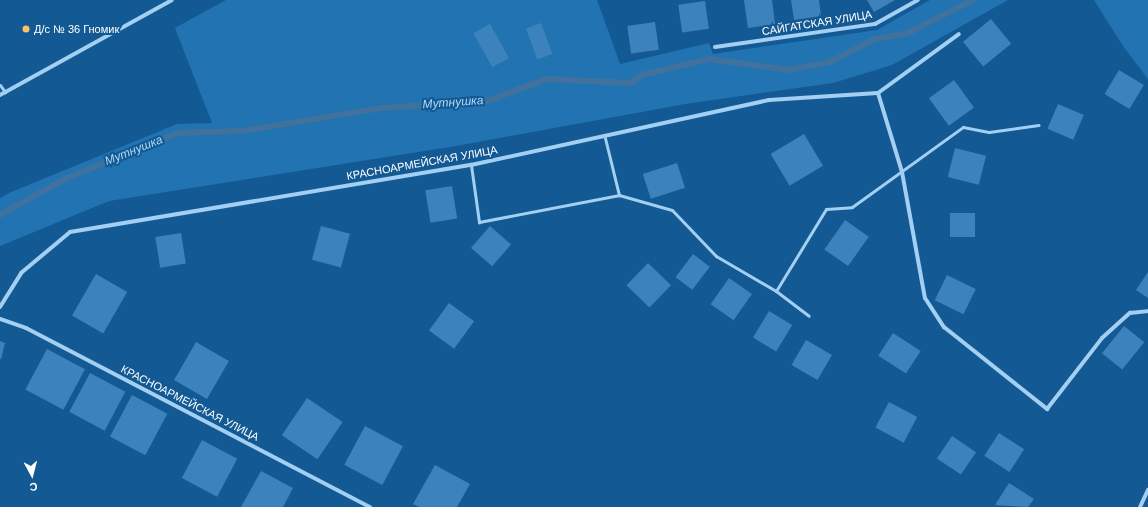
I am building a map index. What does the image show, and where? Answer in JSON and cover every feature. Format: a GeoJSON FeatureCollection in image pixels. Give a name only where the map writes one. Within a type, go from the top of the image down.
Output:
{"type":"FeatureCollection","features":[{"type":"Feature","properties":{"kind":"street"},"geometry":{"type":"LineString","coordinates":[[0,95],[172,0]]}},
{"type":"Feature","properties":{"kind":"street","name":"САЙГАТСКАЯ УЛИЦА"},"geometry":{"type":"LineString","coordinates":[[715,47],[875,24],[918,0]]}},
{"type":"Feature","properties":{"kind":"street"},"geometry":{"type":"LineString","coordinates":[[959,34],[878,93],[902,172],[925,298],[944,327],[1047,409],[1102,338],[1130,313],[1148,310]]}},
{"type":"Feature","properties":{"kind":"street","name":"КРАСНОАРМЕЙСКАЯ УЛИЦА"},"geometry":{"type":"LineString","coordinates":[[0,306],[21,273],[70,232],[471,165],[605,138],[769,100],[878,93]]}},
{"type":"Feature","properties":{"kind":"street","name":"КРАСНОАРМЕЙСКАЯ УЛИЦА"},"geometry":{"type":"LineString","coordinates":[[0,319],[26,328],[370,507]]}},
{"type":"Feature","properties":{"kind":"street"},"geometry":{"type":"LineString","coordinates":[[1140,507],[1148,490]]}},
{"type":"Feature","properties":{"kind":"lane"},"geometry":{"type":"LineString","coordinates":[[0,85],[5,92]]}},
{"type":"Feature","properties":{"kind":"lane"},"geometry":{"type":"LineString","coordinates":[[776,292],[826,209],[852,207],[963,127],[989,132],[1040,125]]}},
{"type":"Feature","properties":{"kind":"lane"},"geometry":{"type":"LineString","coordinates":[[605,138],[619,195]]}},
{"type":"Feature","properties":{"kind":"lane"},"geometry":{"type":"LineString","coordinates":[[471,165],[479,222],[619,195],[672,210],[716,256],[776,292],[809,316]]}},
{"type":"Feature","properties":{"kind":"shaded area"},"geometry":{"type":"Polygon","coordinates":[[[226,0],[597,0],[620,64],[709,43],[713,54],[877,30],[930,0],[1008,0],[892,65],[833,83],[685,104],[456,146],[109,201],[0,246],[0,198],[177,124],[212,123],[175,28],[226,0]]]}},
{"type":"Feature","properties":{"kind":"shaded area"},"geometry":{"type":"Polygon","coordinates":[[[1094,0],[1148,0],[1148,79],[1123,46],[1094,0]]]}},
{"type":"Feature","properties":{"kind":"building"},"geometry":{"type":"Polygon","coordinates":[[[744,0],[772,0],[775,24],[748,28],[744,0]]]}},
{"type":"Feature","properties":{"kind":"building"},"geometry":{"type":"Polygon","coordinates":[[[791,0],[819,0],[821,16],[794,20],[791,0]]]}},
{"type":"Feature","properties":{"kind":"building"},"geometry":{"type":"Polygon","coordinates":[[[867,0],[895,0],[874,12],[867,0]]]}},
{"type":"Feature","properties":{"kind":"building"},"geometry":{"type":"Polygon","coordinates":[[[705,1],[709,29],[682,32],[678,5],[705,1]]]}},
{"type":"Feature","properties":{"kind":"building"},"geometry":{"type":"Polygon","coordinates":[[[991,19],[1011,44],[983,67],[963,42],[991,19]]]}},
{"type":"Feature","properties":{"kind":"building"},"geometry":{"type":"Polygon","coordinates":[[[655,22],[659,50],[631,54],[627,26],[655,22]]]}},
{"type":"Feature","properties":{"kind":"building"},"geometry":{"type":"Polygon","coordinates":[[[541,23],[552,54],[537,59],[526,28],[541,23]]]}},
{"type":"Feature","properties":{"kind":"building"},"geometry":{"type":"Polygon","coordinates":[[[490,24],[509,58],[492,67],[473,33],[490,24]]]}},
{"type":"Feature","properties":{"kind":"building"},"geometry":{"type":"Polygon","coordinates":[[[1119,70],[1144,85],[1129,109],[1105,94],[1119,70]]]}},
{"type":"Feature","properties":{"kind":"building"},"geometry":{"type":"Polygon","coordinates":[[[954,80],[974,108],[949,126],[929,98],[954,80]]]}},
{"type":"Feature","properties":{"kind":"building"},"geometry":{"type":"Polygon","coordinates":[[[1058,104],[1084,115],[1073,140],[1047,129],[1058,104]]]}},
{"type":"Feature","properties":{"kind":"building"},"geometry":{"type":"Polygon","coordinates":[[[804,134],[823,166],[790,186],[771,154],[804,134]]]}},
{"type":"Feature","properties":{"kind":"building"},"geometry":{"type":"Polygon","coordinates":[[[955,148],[986,156],[979,185],[948,177],[955,148]]]}},
{"type":"Feature","properties":{"kind":"building"},"geometry":{"type":"Polygon","coordinates":[[[677,163],[685,188],[651,199],[643,174],[677,163]]]}},
{"type":"Feature","properties":{"kind":"building"},"geometry":{"type":"Polygon","coordinates":[[[452,186],[457,219],[430,223],[425,190],[452,186]]]}},
{"type":"Feature","properties":{"kind":"building"},"geometry":{"type":"Polygon","coordinates":[[[950,213],[975,213],[975,237],[950,237],[950,213]]]}},
{"type":"Feature","properties":{"kind":"building"},"geometry":{"type":"Polygon","coordinates":[[[845,220],[869,237],[848,266],[824,249],[845,220]]]}},
{"type":"Feature","properties":{"kind":"building"},"geometry":{"type":"Polygon","coordinates":[[[321,226],[350,234],[341,268],[312,260],[321,226]]]}},
{"type":"Feature","properties":{"kind":"building"},"geometry":{"type":"Polygon","coordinates":[[[490,226],[511,244],[492,266],[471,248],[490,226]]]}},
{"type":"Feature","properties":{"kind":"building"},"geometry":{"type":"Polygon","coordinates":[[[181,233],[186,264],[160,268],[155,237],[181,233]]]}},
{"type":"Feature","properties":{"kind":"building"},"geometry":{"type":"Polygon","coordinates":[[[693,254],[710,267],[692,290],[676,277],[693,254]]]}},
{"type":"Feature","properties":{"kind":"building"},"geometry":{"type":"Polygon","coordinates":[[[648,263],[671,285],[649,308],[626,285],[648,263]]]}},
{"type":"Feature","properties":{"kind":"building"},"geometry":{"type":"Polygon","coordinates":[[[1148,272],[1148,298],[1136,290],[1148,272]]]}},
{"type":"Feature","properties":{"kind":"building"},"geometry":{"type":"Polygon","coordinates":[[[96,274],[127,292],[103,334],[72,316],[96,274]]]}},
{"type":"Feature","properties":{"kind":"building"},"geometry":{"type":"Polygon","coordinates":[[[947,275],[976,289],[963,314],[935,300],[947,275]]]}},
{"type":"Feature","properties":{"kind":"building"},"geometry":{"type":"Polygon","coordinates":[[[729,278],[752,294],[734,320],[711,304],[729,278]]]}},
{"type":"Feature","properties":{"kind":"building"},"geometry":{"type":"Polygon","coordinates":[[[449,303],[474,321],[454,349],[429,331],[449,303]]]}},
{"type":"Feature","properties":{"kind":"building"},"geometry":{"type":"Polygon","coordinates":[[[769,311],[792,325],[776,351],[753,338],[769,311]]]}},
{"type":"Feature","properties":{"kind":"building"},"geometry":{"type":"Polygon","coordinates":[[[1124,326],[1144,342],[1122,370],[1102,353],[1124,326]]]}},
{"type":"Feature","properties":{"kind":"building"},"geometry":{"type":"Polygon","coordinates":[[[893,333],[921,351],[906,374],[878,356],[893,333]]]}},
{"type":"Feature","properties":{"kind":"building"},"geometry":{"type":"Polygon","coordinates":[[[806,340],[832,355],[817,380],[792,365],[806,340]]]}},
{"type":"Feature","properties":{"kind":"building"},"geometry":{"type":"Polygon","coordinates":[[[0,341],[5,343],[1,359],[0,359],[0,341]]]}},
{"type":"Feature","properties":{"kind":"building"},"geometry":{"type":"Polygon","coordinates":[[[196,342],[229,361],[207,399],[174,380],[196,342]]]}},
{"type":"Feature","properties":{"kind":"building"},"geometry":{"type":"Polygon","coordinates":[[[47,349],[85,369],[63,410],[25,390],[47,349]]]}},
{"type":"Feature","properties":{"kind":"building"},"geometry":{"type":"Polygon","coordinates":[[[90,373],[125,392],[105,431],[69,412],[90,373]]]}},
{"type":"Feature","properties":{"kind":"building"},"geometry":{"type":"Polygon","coordinates":[[[132,395],[167,414],[145,455],[110,436],[132,395]]]}},
{"type":"Feature","properties":{"kind":"building"},"geometry":{"type":"Polygon","coordinates":[[[307,398],[343,422],[317,459],[282,435],[307,398]]]}},
{"type":"Feature","properties":{"kind":"building"},"geometry":{"type":"Polygon","coordinates":[[[889,402],[917,417],[904,443],[875,428],[889,402]]]}},
{"type":"Feature","properties":{"kind":"building"},"geometry":{"type":"Polygon","coordinates":[[[365,426],[403,446],[382,485],[344,465],[365,426]]]}},
{"type":"Feature","properties":{"kind":"building"},"geometry":{"type":"Polygon","coordinates":[[[999,433],[1024,449],[1009,472],[984,456],[999,433]]]}},
{"type":"Feature","properties":{"kind":"building"},"geometry":{"type":"Polygon","coordinates":[[[952,436],[976,452],[961,475],[937,458],[952,436]]]}},
{"type":"Feature","properties":{"kind":"building"},"geometry":{"type":"Polygon","coordinates":[[[202,440],[237,459],[217,497],[182,478],[202,440]]]}},
{"type":"Feature","properties":{"kind":"building"},"geometry":{"type":"Polygon","coordinates":[[[435,465],[470,484],[457,507],[419,507],[413,504],[435,465]]]}},
{"type":"Feature","properties":{"kind":"building"},"geometry":{"type":"Polygon","coordinates":[[[261,471],[293,488],[283,507],[241,507],[261,471]]]}},
{"type":"Feature","properties":{"kind":"building"},"geometry":{"type":"Polygon","coordinates":[[[1009,483],[1034,499],[1028,507],[995,505],[1009,483]]]}},
{"type":"Feature","properties":{"kind":"waterway","name":"Мутнушка"},"geometry":{"type":"LineString","coordinates":[[0,215],[65,179],[178,133],[243,131],[382,108],[487,101],[547,79],[631,83],[642,75],[709,59],[789,70],[830,62],[875,39],[908,33],[973,0]]}},
{"type":"Feature","properties":{"kind":"place","name":"Д/с № 36 Гномик"},"geometry":{"type":"Point","coordinates":[26,29]}}]}
